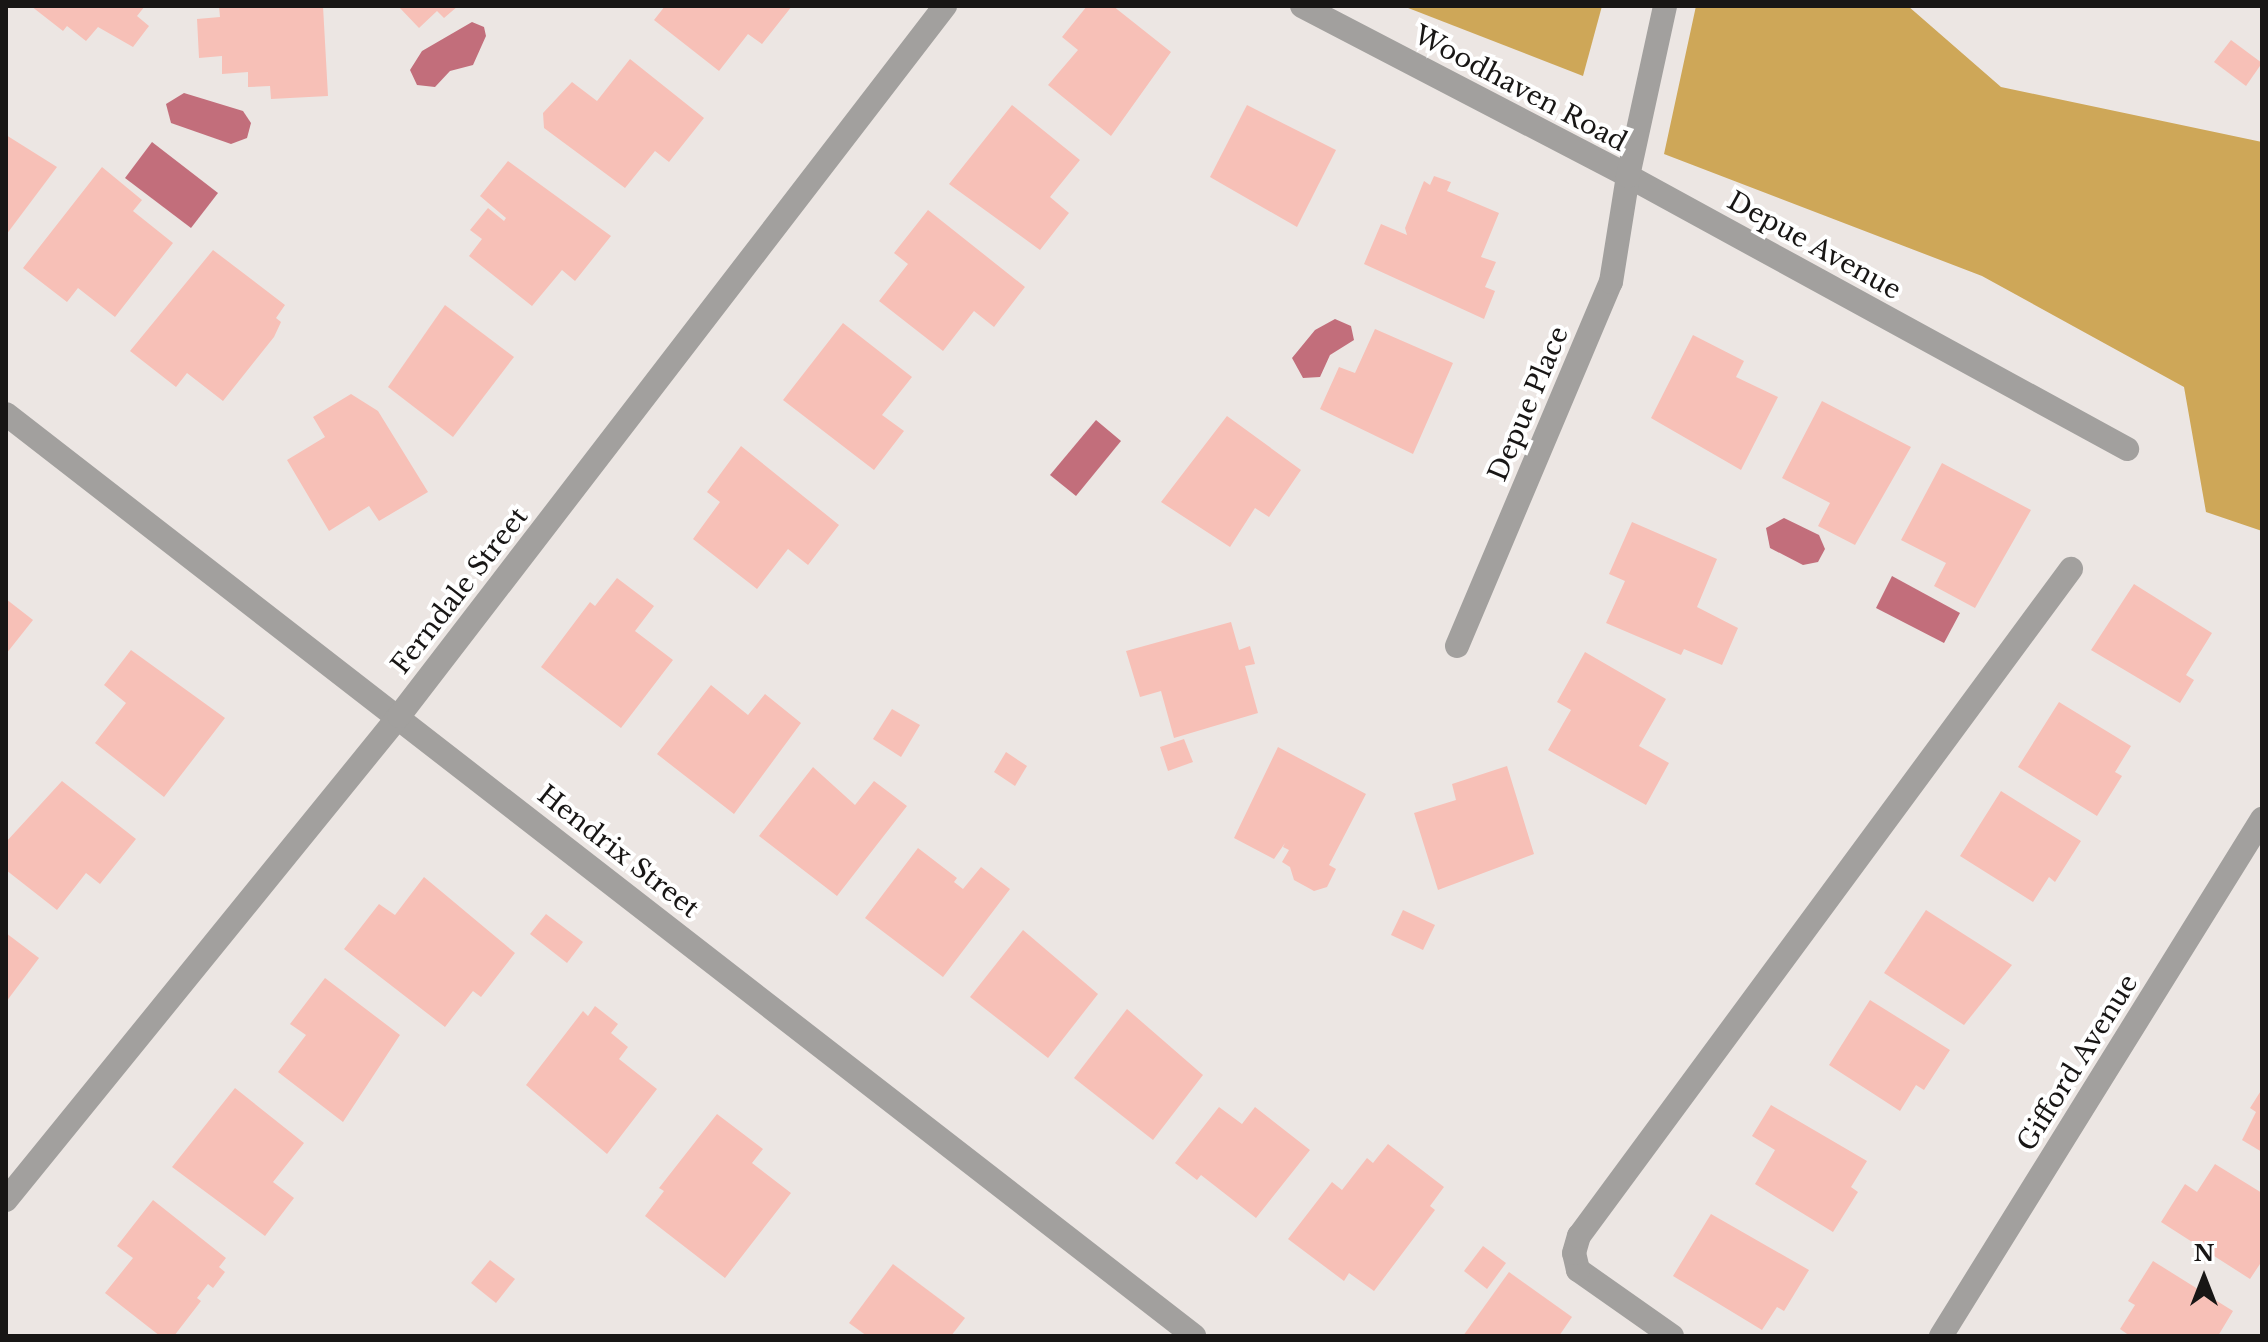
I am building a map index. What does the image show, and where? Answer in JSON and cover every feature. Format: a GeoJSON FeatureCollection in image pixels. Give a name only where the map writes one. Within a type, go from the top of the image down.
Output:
{"type":"FeatureCollection","features":[{"type":"Feature","properties":{"kind":"street","name":"Ferndale Street"},"geometry":{"type":"LineString","coordinates":[[6,1200],[399,716],[945,6]]}},
{"type":"Feature","properties":{"kind":"street","name":"Woodhaven Road"},"geometry":{"type":"LineString","coordinates":[[1302,6],[1628,176]]}},
{"type":"Feature","properties":{"kind":"street"},"geometry":{"type":"LineString","coordinates":[[1628,176],[1665,6]]}},
{"type":"Feature","properties":{"kind":"street","name":"Depue Avenue"},"geometry":{"type":"LineString","coordinates":[[1628,176],[2127,449]]}},
{"type":"Feature","properties":{"kind":"street","name":"Depue Place"},"geometry":{"type":"LineString","coordinates":[[1457,646],[1611,282],[1628,176]]}},
{"type":"Feature","properties":{"kind":"street","name":"Hendrix Street"},"geometry":{"type":"LineString","coordinates":[[6,414],[1194,1336]]}},
{"type":"Feature","properties":{"kind":"street"},"geometry":{"type":"LineString","coordinates":[[1672,1336],[1578,1270],[1574,1253],[1579,1236],[2071,569]]}},
{"type":"Feature","properties":{"kind":"street","name":"Gifford Avenue"},"geometry":{"type":"LineString","coordinates":[[1941,1336],[2262,819]]}},
{"type":"Feature","properties":{"kind":"shaded area"},"geometry":{"type":"Polygon","coordinates":[[[1403,6],[1602,6],[1583,76],[1403,6]]]}},
{"type":"Feature","properties":{"kind":"shaded area"},"geometry":{"type":"Polygon","coordinates":[[[1696,6],[1908,6],[2001,87],[2262,142],[2262,531],[2206,512],[2184,387],[1982,276],[1664,154],[1696,6]]]}},
{"type":"Feature","properties":{"kind":"shaded area"},"geometry":{"type":"Polygon","coordinates":[[[472,22],[484,27],[486,36],[473,65],[450,71],[435,87],[417,85],[410,70],[422,51],[472,22]]]}},
{"type":"Feature","properties":{"kind":"shaded area"},"geometry":{"type":"Polygon","coordinates":[[[184,93],[243,111],[251,123],[247,138],[231,144],[171,123],[166,104],[184,93]]]}},
{"type":"Feature","properties":{"kind":"shaded area"},"geometry":{"type":"Polygon","coordinates":[[[152,142],[218,193],[191,228],[125,178],[152,142]]]}},
{"type":"Feature","properties":{"kind":"shaded area"},"geometry":{"type":"Polygon","coordinates":[[[1335,319],[1351,326],[1354,340],[1330,355],[1320,377],[1303,378],[1292,358],[1315,330],[1335,319]]]}},
{"type":"Feature","properties":{"kind":"shaded area"},"geometry":{"type":"Polygon","coordinates":[[[1096,420],[1121,441],[1076,496],[1050,475],[1096,420]]]}},
{"type":"Feature","properties":{"kind":"shaded area"},"geometry":{"type":"Polygon","coordinates":[[[1784,518],[1819,535],[1825,549],[1818,562],[1803,565],[1770,548],[1766,528],[1784,518]]]}},
{"type":"Feature","properties":{"kind":"shaded area"},"geometry":{"type":"Polygon","coordinates":[[[1892,576],[1960,613],[1944,643],[1876,608],[1892,576]]]}},
{"type":"Feature","properties":{"kind":"building"},"geometry":{"type":"Polygon","coordinates":[[[31,6],[145,6],[137,16],[149,26],[133,47],[98,27],[86,41],[67,26],[63,31],[31,6]]]}},
{"type":"Feature","properties":{"kind":"building"},"geometry":{"type":"Polygon","coordinates":[[[219,6],[323,6],[328,96],[271,99],[270,86],[248,87],[248,72],[222,74],[222,56],[199,58],[197,19],[220,17],[219,6]]]}},
{"type":"Feature","properties":{"kind":"building"},"geometry":{"type":"Polygon","coordinates":[[[398,6],[458,6],[444,18],[437,11],[419,28],[398,6]]]}},
{"type":"Feature","properties":{"kind":"building"},"geometry":{"type":"Polygon","coordinates":[[[665,6],[792,6],[762,44],[748,34],[719,71],[654,20],[665,6]]]}},
{"type":"Feature","properties":{"kind":"building"},"geometry":{"type":"Polygon","coordinates":[[[1087,6],[1113,6],[1171,52],[1111,136],[1048,85],[1078,50],[1062,37],[1087,6]]]}},
{"type":"Feature","properties":{"kind":"building"},"geometry":{"type":"Polygon","coordinates":[[[2231,40],[2262,63],[2246,86],[2214,62],[2231,40]]]}},
{"type":"Feature","properties":{"kind":"building"},"geometry":{"type":"Polygon","coordinates":[[[630,59],[704,118],[669,162],[655,151],[625,188],[544,128],[543,113],[572,82],[597,101],[630,59]]]}},
{"type":"Feature","properties":{"kind":"building"},"geometry":{"type":"Polygon","coordinates":[[[1012,105],[1080,160],[1050,197],[1069,213],[1040,250],[949,184],[1012,105]]]}},
{"type":"Feature","properties":{"kind":"building"},"geometry":{"type":"Polygon","coordinates":[[[1247,105],[1336,150],[1297,227],[1210,177],[1247,105]]]}},
{"type":"Feature","properties":{"kind":"building"},"geometry":{"type":"Polygon","coordinates":[[[6,135],[57,167],[6,235],[6,135]]]}},
{"type":"Feature","properties":{"kind":"building"},"geometry":{"type":"Polygon","coordinates":[[[508,161],[611,236],[575,281],[562,270],[532,306],[469,256],[482,239],[470,230],[488,208],[504,221],[506,218],[480,196],[508,161]]]}},
{"type":"Feature","properties":{"kind":"building"},"geometry":{"type":"Polygon","coordinates":[[[102,167],[142,200],[133,211],[173,243],[115,317],[78,288],[67,302],[23,268],[102,167]]]}},
{"type":"Feature","properties":{"kind":"building"},"geometry":{"type":"Polygon","coordinates":[[[1434,176],[1451,182],[1447,191],[1499,213],[1481,257],[1496,262],[1485,287],[1495,291],[1484,319],[1364,264],[1381,224],[1407,235],[1405,228],[1424,181],[1430,185],[1434,176]]]}},
{"type":"Feature","properties":{"kind":"building"},"geometry":{"type":"Polygon","coordinates":[[[928,210],[1025,287],[994,327],[974,311],[943,351],[879,301],[908,264],[894,253],[928,210]]]}},
{"type":"Feature","properties":{"kind":"building"},"geometry":{"type":"Polygon","coordinates":[[[213,250],[285,305],[276,318],[281,322],[274,337],[223,401],[187,373],[176,387],[130,351],[213,250]]]}},
{"type":"Feature","properties":{"kind":"building"},"geometry":{"type":"Polygon","coordinates":[[[445,305],[514,357],[453,437],[388,387],[445,305]]]}},
{"type":"Feature","properties":{"kind":"building"},"geometry":{"type":"Polygon","coordinates":[[[843,323],[912,377],[882,415],[904,431],[874,470],[783,400],[843,323]]]}},
{"type":"Feature","properties":{"kind":"building"},"geometry":{"type":"Polygon","coordinates":[[[1375,329],[1453,363],[1413,454],[1320,409],[1339,367],[1355,373],[1375,329]]]}},
{"type":"Feature","properties":{"kind":"building"},"geometry":{"type":"Polygon","coordinates":[[[1693,335],[1744,361],[1736,377],[1778,397],[1741,470],[1651,418],[1693,335]]]}},
{"type":"Feature","properties":{"kind":"building"},"geometry":{"type":"Polygon","coordinates":[[[351,394],[378,411],[428,492],[379,521],[369,506],[329,531],[287,460],[325,437],[313,417],[351,394]]]}},
{"type":"Feature","properties":{"kind":"building"},"geometry":{"type":"Polygon","coordinates":[[[1822,401],[1911,447],[1855,545],[1818,526],[1830,503],[1782,478],[1822,401]]]}},
{"type":"Feature","properties":{"kind":"building"},"geometry":{"type":"Polygon","coordinates":[[[1227,416],[1301,470],[1269,517],[1255,508],[1230,547],[1161,502],[1227,416]]]}},
{"type":"Feature","properties":{"kind":"building"},"geometry":{"type":"Polygon","coordinates":[[[741,446],[839,525],[808,565],[788,549],[757,589],[693,539],[720,502],[707,492],[741,446]]]}},
{"type":"Feature","properties":{"kind":"building"},"geometry":{"type":"Polygon","coordinates":[[[1942,463],[2031,510],[1975,608],[1934,586],[1946,563],[1901,540],[1942,463]]]}},
{"type":"Feature","properties":{"kind":"building"},"geometry":{"type":"Polygon","coordinates":[[[1632,522],[1717,559],[1697,607],[1738,628],[1722,665],[1684,649],[1681,655],[1606,623],[1625,581],[1609,574],[1632,522]]]}},
{"type":"Feature","properties":{"kind":"building"},"geometry":{"type":"Polygon","coordinates":[[[617,578],[654,606],[635,631],[673,660],[621,728],[541,667],[590,602],[595,606],[617,578]]]}},
{"type":"Feature","properties":{"kind":"building"},"geometry":{"type":"Polygon","coordinates":[[[2134,584],[2212,633],[2186,675],[2194,680],[2180,703],[2091,650],[2134,584]]]}},
{"type":"Feature","properties":{"kind":"building"},"geometry":{"type":"Polygon","coordinates":[[[6,599],[33,620],[6,654],[6,599]]]}},
{"type":"Feature","properties":{"kind":"building"},"geometry":{"type":"Polygon","coordinates":[[[1231,622],[1239,650],[1250,646],[1255,664],[1245,666],[1258,713],[1174,738],[1161,691],[1140,697],[1126,651],[1231,622]]]}},
{"type":"Feature","properties":{"kind":"building"},"geometry":{"type":"Polygon","coordinates":[[[131,650],[225,718],[164,797],[95,743],[126,703],[104,685],[131,650]]]}},
{"type":"Feature","properties":{"kind":"building"},"geometry":{"type":"Polygon","coordinates":[[[1585,652],[1666,699],[1639,746],[1669,763],[1646,805],[1548,750],[1571,710],[1557,702],[1585,652]]]}},
{"type":"Feature","properties":{"kind":"building"},"geometry":{"type":"Polygon","coordinates":[[[711,685],[748,715],[765,694],[801,723],[734,814],[657,754],[711,685]]]}},
{"type":"Feature","properties":{"kind":"building"},"geometry":{"type":"Polygon","coordinates":[[[2059,702],[2131,746],[2115,772],[2122,776],[2097,816],[2018,767],[2059,702]]]}},
{"type":"Feature","properties":{"kind":"building"},"geometry":{"type":"Polygon","coordinates":[[[892,709],[920,725],[901,757],[873,739],[892,709]]]}},
{"type":"Feature","properties":{"kind":"building"},"geometry":{"type":"Polygon","coordinates":[[[1184,739],[1193,762],[1168,771],[1160,747],[1184,739]]]}},
{"type":"Feature","properties":{"kind":"building"},"geometry":{"type":"Polygon","coordinates":[[[1278,747],[1366,794],[1329,865],[1336,869],[1327,887],[1314,891],[1294,880],[1290,867],[1282,862],[1289,850],[1283,847],[1285,843],[1274,859],[1234,838],[1278,747]]]}},
{"type":"Feature","properties":{"kind":"building"},"geometry":{"type":"Polygon","coordinates":[[[1006,752],[1027,766],[1015,786],[994,772],[1006,752]]]}},
{"type":"Feature","properties":{"kind":"building"},"geometry":{"type":"Polygon","coordinates":[[[1507,766],[1534,854],[1438,890],[1414,813],[1456,800],[1452,784],[1507,766]]]}},
{"type":"Feature","properties":{"kind":"building"},"geometry":{"type":"Polygon","coordinates":[[[813,767],[855,805],[874,781],[907,806],[837,896],[759,836],[813,767]]]}},
{"type":"Feature","properties":{"kind":"building"},"geometry":{"type":"Polygon","coordinates":[[[62,781],[136,839],[100,884],[86,873],[57,910],[6,870],[6,842],[62,781]]]}},
{"type":"Feature","properties":{"kind":"building"},"geometry":{"type":"Polygon","coordinates":[[[2001,791],[2081,841],[2055,882],[2049,877],[2033,902],[1960,856],[2001,791]]]}},
{"type":"Feature","properties":{"kind":"building"},"geometry":{"type":"Polygon","coordinates":[[[918,848],[957,878],[954,882],[963,889],[981,867],[1010,889],[943,977],[865,918],[918,848]]]}},
{"type":"Feature","properties":{"kind":"building"},"geometry":{"type":"Polygon","coordinates":[[[424,877],[515,953],[481,997],[473,991],[445,1027],[344,949],[379,904],[395,915],[424,877]]]}},
{"type":"Feature","properties":{"kind":"building"},"geometry":{"type":"Polygon","coordinates":[[[1403,910],[1435,925],[1423,950],[1391,935],[1403,910]]]}},
{"type":"Feature","properties":{"kind":"building"},"geometry":{"type":"Polygon","coordinates":[[[1926,910],[2012,965],[1964,1025],[1884,973],[1926,910]]]}},
{"type":"Feature","properties":{"kind":"building"},"geometry":{"type":"Polygon","coordinates":[[[546,914],[583,942],[567,963],[530,934],[546,914]]]}},
{"type":"Feature","properties":{"kind":"building"},"geometry":{"type":"Polygon","coordinates":[[[1023,930],[1098,994],[1048,1058],[970,997],[1023,930]]]}},
{"type":"Feature","properties":{"kind":"building"},"geometry":{"type":"Polygon","coordinates":[[[6,933],[39,958],[6,1002],[6,933]]]}},
{"type":"Feature","properties":{"kind":"building"},"geometry":{"type":"Polygon","coordinates":[[[325,978],[400,1035],[343,1122],[278,1072],[306,1035],[290,1024],[325,978]]]}},
{"type":"Feature","properties":{"kind":"building"},"geometry":{"type":"Polygon","coordinates":[[[1870,1000],[1950,1050],[1924,1090],[1916,1085],[1900,1111],[1829,1065],[1870,1000]]]}},
{"type":"Feature","properties":{"kind":"building"},"geometry":{"type":"Polygon","coordinates":[[[595,1006],[618,1024],[611,1033],[628,1047],[619,1059],[657,1089],[607,1154],[526,1085],[583,1011],[588,1016],[595,1006]]]}},
{"type":"Feature","properties":{"kind":"building"},"geometry":{"type":"Polygon","coordinates":[[[1127,1009],[1203,1075],[1153,1140],[1074,1078],[1127,1009]]]}},
{"type":"Feature","properties":{"kind":"building"},"geometry":{"type":"Polygon","coordinates":[[[235,1088],[304,1143],[273,1182],[294,1198],[265,1236],[172,1167],[235,1088]]]}},
{"type":"Feature","properties":{"kind":"building"},"geometry":{"type":"Polygon","coordinates":[[[2262,1089],[2262,1152],[2242,1140],[2256,1112],[2250,1108],[2262,1089]]]}},
{"type":"Feature","properties":{"kind":"building"},"geometry":{"type":"Polygon","coordinates":[[[1771,1105],[1867,1161],[1851,1187],[1858,1192],[1833,1232],[1755,1184],[1775,1150],[1752,1136],[1771,1105]]]}},
{"type":"Feature","properties":{"kind":"building"},"geometry":{"type":"Polygon","coordinates":[[[1219,1107],[1242,1124],[1255,1107],[1310,1150],[1256,1218],[1201,1175],[1197,1180],[1175,1163],[1219,1107]]]}},
{"type":"Feature","properties":{"kind":"building"},"geometry":{"type":"Polygon","coordinates":[[[717,1114],[763,1149],[752,1163],[791,1193],[725,1278],[645,1216],[664,1191],[659,1188],[717,1114]]]}},
{"type":"Feature","properties":{"kind":"building"},"geometry":{"type":"Polygon","coordinates":[[[1388,1144],[1444,1187],[1430,1206],[1435,1210],[1374,1291],[1349,1273],[1344,1281],[1288,1239],[1332,1182],[1342,1190],[1367,1158],[1373,1163],[1388,1144]]]}},
{"type":"Feature","properties":{"kind":"building"},"geometry":{"type":"Polygon","coordinates":[[[2215,1164],[2262,1193],[2262,1261],[2250,1279],[2161,1222],[2185,1184],[2197,1192],[2215,1164]]]}},
{"type":"Feature","properties":{"kind":"building"},"geometry":{"type":"Polygon","coordinates":[[[153,1200],[226,1258],[219,1267],[225,1272],[213,1288],[208,1284],[197,1298],[201,1301],[174,1336],[160,1336],[105,1293],[133,1258],[117,1246],[153,1200]]]}},
{"type":"Feature","properties":{"kind":"building"},"geometry":{"type":"Polygon","coordinates":[[[1711,1214],[1809,1270],[1784,1311],[1777,1307],[1762,1330],[1673,1276],[1711,1214]]]}},
{"type":"Feature","properties":{"kind":"building"},"geometry":{"type":"Polygon","coordinates":[[[1483,1246],[1506,1263],[1487,1289],[1464,1271],[1483,1246]]]}},
{"type":"Feature","properties":{"kind":"building"},"geometry":{"type":"Polygon","coordinates":[[[490,1260],[515,1279],[496,1303],[471,1283],[490,1260]]]}},
{"type":"Feature","properties":{"kind":"building"},"geometry":{"type":"Polygon","coordinates":[[[2153,1261],[2233,1311],[2218,1336],[2130,1336],[2120,1329],[2135,1305],[2128,1301],[2153,1261]]]}},
{"type":"Feature","properties":{"kind":"building"},"geometry":{"type":"Polygon","coordinates":[[[893,1264],[965,1318],[951,1336],[867,1336],[849,1323],[893,1264]]]}},
{"type":"Feature","properties":{"kind":"building"},"geometry":{"type":"Polygon","coordinates":[[[1509,1272],[1572,1317],[1559,1336],[1463,1336],[1509,1272]]]}}]}
